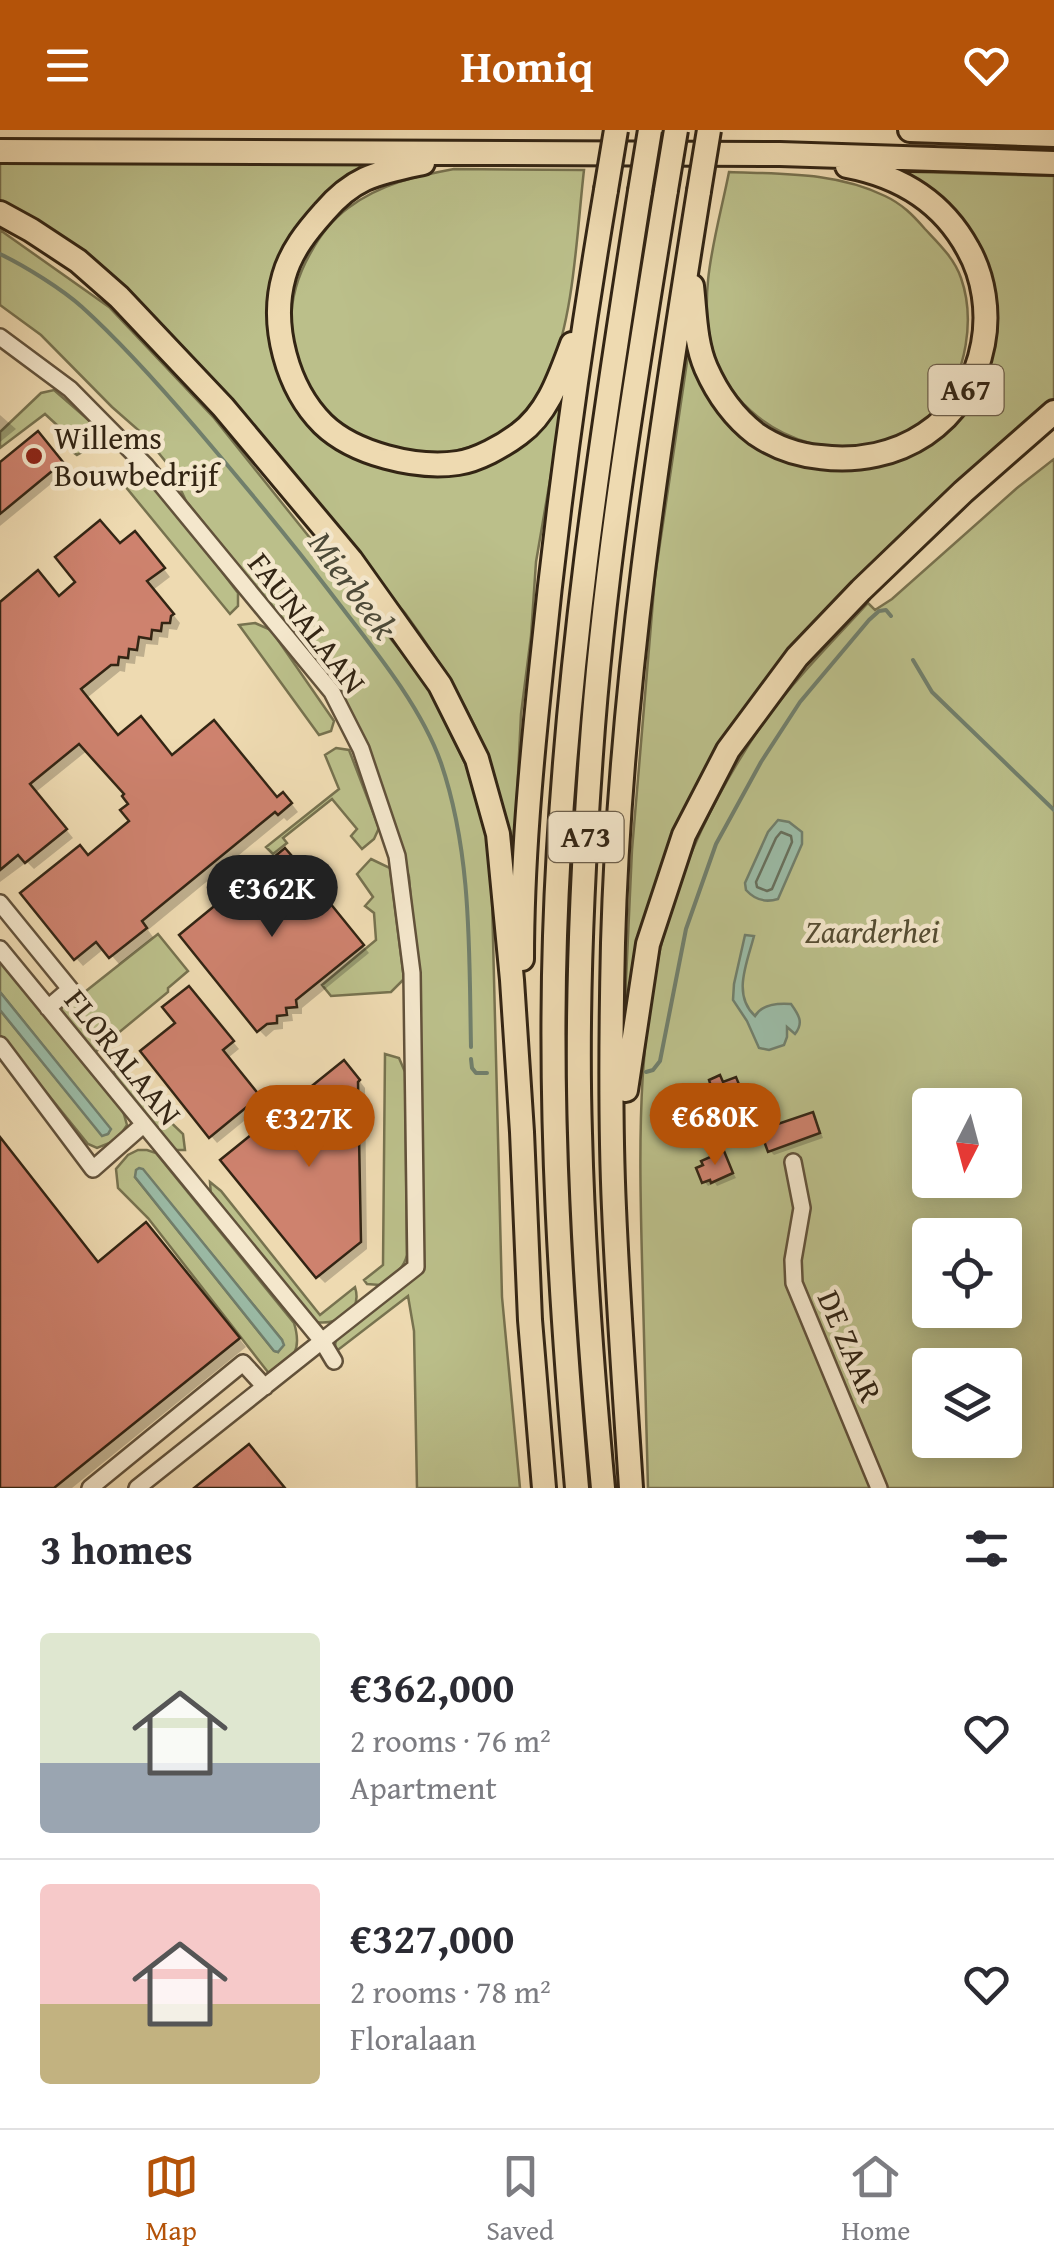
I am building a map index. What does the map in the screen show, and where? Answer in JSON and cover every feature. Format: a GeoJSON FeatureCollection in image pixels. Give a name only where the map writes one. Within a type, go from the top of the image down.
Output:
{"type":"FeatureCollection","features":[{"type":"Feature","properties":{"kind":"highway","name":"A73"},"geometry":{"type":"LineString","coordinates":[[544,1488],[530,1320],[522,1132],[522,943],[532,756],[551,568],[586,306],[616,130]]}},
{"type":"Feature","properties":{"kind":"highway","name":"A73"},"geometry":{"type":"LineString","coordinates":[[577,1488],[563,1333],[554,1136],[555,936],[565,754],[583,573],[650,130]]}},
{"type":"Feature","properties":{"kind":"highway","name":"A73"},"geometry":{"type":"LineString","coordinates":[[603,1488],[588,1316],[579,1129],[581,941],[591,752],[607,587],[629,423],[676,130]]}},
{"type":"Feature","properties":{"kind":"highway","name":"A73"},"geometry":{"type":"LineString","coordinates":[[631,1488],[614,1208],[613,942],[623,753],[662,424],[709,130]]}},
{"type":"Feature","properties":{"kind":"highway"},"geometry":{"type":"LineString","coordinates":[[910,130],[1054,135]]}},
{"type":"Feature","properties":{"kind":"highway","name":"A67"},"geometry":{"type":"LineString","coordinates":[[0,150],[780,154],[1054,164]]}},
{"type":"Feature","properties":{"kind":"highway","name":"A73"},"geometry":{"type":"LineString","coordinates":[[496,153],[416,164],[363,180],[333,201],[311,226],[284,276],[280,307],[281,340],[290,372],[306,402],[324,425],[358,448],[390,459],[424,464],[460,463],[521,434],[545,407],[586,306]]}},
{"type":"Feature","properties":{"kind":"highway","name":"A67"},"geometry":{"type":"LineString","coordinates":[[689,253],[704,364],[736,416],[758,435],[804,455],[858,459],[907,446],[939,425],[968,388],[979,362],[986,328],[984,291],[973,257],[956,226],[915,191],[889,177],[780,154]]}},
{"type":"Feature","properties":{"kind":"highway"},"geometry":{"type":"LineString","coordinates":[[0,213],[78,261],[162,340],[351,560],[440,685],[478,759],[498,834],[522,1132]]}},
{"type":"Feature","properties":{"kind":"highway","name":"A73"},"geometry":{"type":"LineString","coordinates":[[614,1208],[628,1061],[648,944],[684,835],[728,750],[796,657],[963,492],[1054,412]]}},
{"type":"Feature","properties":{"kind":"street","name":"FAUNALAAN"},"geometry":{"type":"LineString","coordinates":[[0,337],[70,389],[146,466],[332,692],[362,749],[397,856],[412,973],[416,1267],[322,1342]]}},
{"type":"Feature","properties":{"kind":"street"},"geometry":{"type":"LineString","coordinates":[[0,903],[70,989],[48,1008]]}},
{"type":"Feature","properties":{"kind":"street","name":"FLORALAAN"},"geometry":{"type":"LineString","coordinates":[[0,949],[322,1342],[334,1362]]}},
{"type":"Feature","properties":{"kind":"street"},"geometry":{"type":"LineString","coordinates":[[0,1046],[93,1168],[143,1125]]}},
{"type":"Feature","properties":{"kind":"street","name":"DE ZAAR"},"geometry":{"type":"LineString","coordinates":[[794,1162],[802,1208],[793,1260],[797,1294],[879,1488]]}},
{"type":"Feature","properties":{"kind":"street"},"geometry":{"type":"LineString","coordinates":[[137,1488],[322,1342]]}},
{"type":"Feature","properties":{"kind":"street"},"geometry":{"type":"LineString","coordinates":[[91,1488],[243,1364],[265,1387]]}},
{"type":"Feature","properties":{"kind":"green space"},"geometry":{"type":"Polygon","coordinates":[[[0,162],[390,165],[336,191],[274,304],[315,431],[343,453],[371,465],[392,469],[480,462],[564,381],[536,562],[521,714],[514,857],[496,781],[472,719],[405,613],[223,397],[0,205],[0,162]]]}},
{"type":"Feature","properties":{"kind":"green space"},"geometry":{"type":"Polygon","coordinates":[[[454,169],[584,170],[573,273],[558,350],[543,385],[526,410],[491,438],[463,449],[420,453],[381,446],[347,428],[319,402],[300,371],[292,334],[294,295],[310,254],[348,208],[386,187],[454,169]]]}},
{"type":"Feature","properties":{"kind":"green space"},"geometry":{"type":"Polygon","coordinates":[[[882,171],[1054,176],[1054,404],[967,479],[703,775],[626,1049],[632,850],[655,577],[692,328],[758,438],[883,460],[981,382],[986,266],[882,171]]]}},
{"type":"Feature","properties":{"kind":"green space"},"geometry":{"type":"Polygon","coordinates":[[[729,172],[808,176],[866,188],[907,210],[950,258],[965,294],[966,345],[948,394],[910,431],[878,444],[844,448],[810,443],[778,430],[750,410],[728,384],[713,351],[707,307],[710,261],[729,172]]]}},
{"type":"Feature","properties":{"kind":"green space"},"geometry":{"type":"Polygon","coordinates":[[[0,230],[109,307],[214,418],[426,683],[475,784],[491,859],[502,1297],[520,1488],[417,1488],[414,1331],[408,1296],[334,1353],[336,1339],[423,1271],[415,950],[409,877],[372,761],[333,685],[186,501],[170,467],[144,435],[41,335],[0,305],[0,230]]]}},
{"type":"Feature","properties":{"kind":"green space"},"geometry":{"type":"Polygon","coordinates":[[[54,390],[92,423],[92,437],[85,449],[77,455],[70,450],[71,438],[45,414],[0,448],[0,432],[41,393],[54,390]]]}},
{"type":"Feature","properties":{"kind":"green space","name":"Zaarderhei"},"geometry":{"type":"Polygon","coordinates":[[[1054,459],[1054,1488],[648,1488],[641,1215],[643,1078],[653,987],[674,899],[712,808],[763,723],[800,676],[868,603],[875,610],[1054,459]]]}},
{"type":"Feature","properties":{"kind":"green space"},"geometry":{"type":"Polygon","coordinates":[[[137,479],[160,490],[238,593],[238,606],[230,614],[125,486],[137,479]]]}},
{"type":"Feature","properties":{"kind":"green space"},"geometry":{"type":"Polygon","coordinates":[[[255,623],[271,630],[334,721],[331,731],[319,735],[239,625],[255,623]]]}},
{"type":"Feature","properties":{"kind":"green space"},"geometry":{"type":"Polygon","coordinates":[[[336,748],[349,750],[379,828],[374,839],[362,849],[351,836],[357,829],[332,799],[283,838],[287,843],[273,854],[266,847],[339,789],[325,755],[336,748]]]}},
{"type":"Feature","properties":{"kind":"green space"},"geometry":{"type":"Polygon","coordinates":[[[371,859],[390,868],[404,979],[391,992],[331,996],[322,985],[376,940],[374,913],[365,906],[373,897],[357,874],[371,859]]]}},
{"type":"Feature","properties":{"kind":"green space"},"geometry":{"type":"Polygon","coordinates":[[[158,934],[188,971],[94,1053],[62,1017],[63,1002],[67,1006],[158,934]]]}},
{"type":"Feature","properties":{"kind":"green space"},"geometry":{"type":"Polygon","coordinates":[[[0,961],[123,1111],[127,1125],[117,1140],[97,1148],[88,1144],[0,1035],[0,1010],[102,1135],[108,1134],[110,1129],[0,992],[0,961]]]}},
{"type":"Feature","properties":{"kind":"green space"},"geometry":{"type":"Polygon","coordinates":[[[385,1054],[399,1058],[405,1072],[407,1255],[400,1269],[380,1285],[364,1280],[383,1265],[385,1054]]]}},
{"type":"Feature","properties":{"kind":"green space"},"geometry":{"type":"Polygon","coordinates":[[[117,1069],[149,1110],[154,1106],[183,1134],[185,1150],[172,1150],[118,1085],[114,1072],[117,1069]]]}},
{"type":"Feature","properties":{"kind":"green space"},"geometry":{"type":"Polygon","coordinates":[[[138,1150],[156,1153],[294,1323],[294,1354],[271,1376],[148,1218],[118,1188],[116,1169],[138,1150]],[[139,1169],[135,1177],[278,1352],[282,1340],[139,1169]]]}},
{"type":"Feature","properties":{"kind":"green space"},"geometry":{"type":"Polygon","coordinates":[[[210,1182],[320,1315],[355,1287],[352,1310],[339,1319],[315,1322],[211,1196],[210,1182]]]}},
{"type":"Feature","properties":{"kind":"water"},"geometry":{"type":"Polygon","coordinates":[[[778,820],[789,822],[802,832],[802,844],[778,899],[765,901],[749,893],[745,883],[768,832],[778,820]]]}},
{"type":"Feature","properties":{"kind":"water"},"geometry":{"type":"Polygon","coordinates":[[[745,935],[754,936],[743,978],[748,1008],[755,1016],[766,1007],[791,1004],[799,1019],[795,1034],[787,1027],[784,1045],[769,1050],[759,1048],[733,1000],[745,935]]]}},
{"type":"Feature","properties":{"kind":"water"},"geometry":{"type":"Polygon","coordinates":[[[0,992],[111,1129],[108,1134],[102,1136],[0,1010],[0,992]]]}},
{"type":"Feature","properties":{"kind":"water"},"geometry":{"type":"Polygon","coordinates":[[[139,1168],[282,1340],[284,1345],[278,1352],[135,1177],[139,1168]]]}},
{"type":"Feature","properties":{"kind":"building"},"geometry":{"type":"Polygon","coordinates":[[[38,431],[63,462],[0,514],[0,462],[38,431]]]}},
{"type":"Feature","properties":{"kind":"building"},"geometry":{"type":"Polygon","coordinates":[[[100,520],[120,543],[135,531],[165,568],[147,581],[174,614],[170,623],[162,623],[161,631],[152,630],[151,639],[139,637],[137,650],[129,649],[128,658],[119,657],[118,665],[111,665],[81,689],[118,735],[141,716],[172,755],[214,720],[277,797],[283,792],[292,803],[278,815],[275,812],[142,921],[147,928],[109,958],[96,942],[74,960],[20,893],[80,845],[88,855],[129,821],[120,810],[128,804],[124,794],[79,744],[30,784],[67,829],[25,863],[18,855],[0,870],[0,602],[38,570],[59,596],[75,582],[55,557],[100,520]]]}},
{"type":"Feature","properties":{"kind":"building"},"geometry":{"type":"Polygon","coordinates":[[[285,848],[364,945],[296,1000],[297,1007],[286,1008],[287,1015],[277,1016],[277,1023],[267,1024],[257,1032],[179,935],[285,848]]]}},
{"type":"Feature","properties":{"kind":"building"},"geometry":{"type":"Polygon","coordinates":[[[189,986],[234,1041],[223,1050],[260,1096],[209,1138],[140,1051],[175,1023],[162,1007],[189,986]]]}},
{"type":"Feature","properties":{"kind":"building"},"geometry":{"type":"Polygon","coordinates":[[[344,1060],[360,1080],[361,1242],[316,1278],[220,1160],[344,1060]]]}},
{"type":"Feature","properties":{"kind":"building"},"geometry":{"type":"Polygon","coordinates":[[[720,1075],[723,1082],[736,1077],[745,1099],[740,1101],[749,1124],[739,1129],[729,1106],[703,1116],[694,1094],[711,1086],[709,1080],[720,1075]]]}},
{"type":"Feature","properties":{"kind":"building"},"geometry":{"type":"Polygon","coordinates":[[[813,1112],[820,1133],[768,1152],[760,1130],[813,1112]]]}},
{"type":"Feature","properties":{"kind":"building"},"geometry":{"type":"Polygon","coordinates":[[[0,1137],[98,1262],[146,1222],[240,1338],[54,1488],[0,1488],[0,1137]]]}},
{"type":"Feature","properties":{"kind":"building"},"geometry":{"type":"Polygon","coordinates":[[[724,1151],[733,1173],[702,1183],[696,1168],[703,1165],[701,1161],[724,1151]]]}},
{"type":"Feature","properties":{"kind":"building"},"geometry":{"type":"Polygon","coordinates":[[[249,1444],[285,1488],[194,1488],[249,1444]]]}},
{"type":"Feature","properties":{"kind":"waterway","name":"Mierbeek"},"geometry":{"type":"LineString","coordinates":[[0,254],[74,300],[155,381],[314,571],[392,674],[420,718],[432,740],[451,797],[464,868],[471,1047]]}},
{"type":"Feature","properties":{"kind":"waterway","name":"Mierbeek"},"geometry":{"type":"LineString","coordinates":[[646,1072],[660,1061],[686,929],[716,844],[761,762],[800,702],[869,620],[879,611],[886,610],[891,616]]}},
{"type":"Feature","properties":{"kind":"waterway","name":"Mierbeek"},"geometry":{"type":"LineString","coordinates":[[913,660],[932,692],[1054,810]]}},
{"type":"Feature","properties":{"kind":"waterway","name":"Mierbeek"},"geometry":{"type":"LineString","coordinates":[[471,1059],[476,1073],[487,1073]]}},
{"type":"Feature","properties":{"kind":"place","name":"Willems Bouwbedrijf"},"geometry":{"type":"Point","coordinates":[34,456]}}]}
